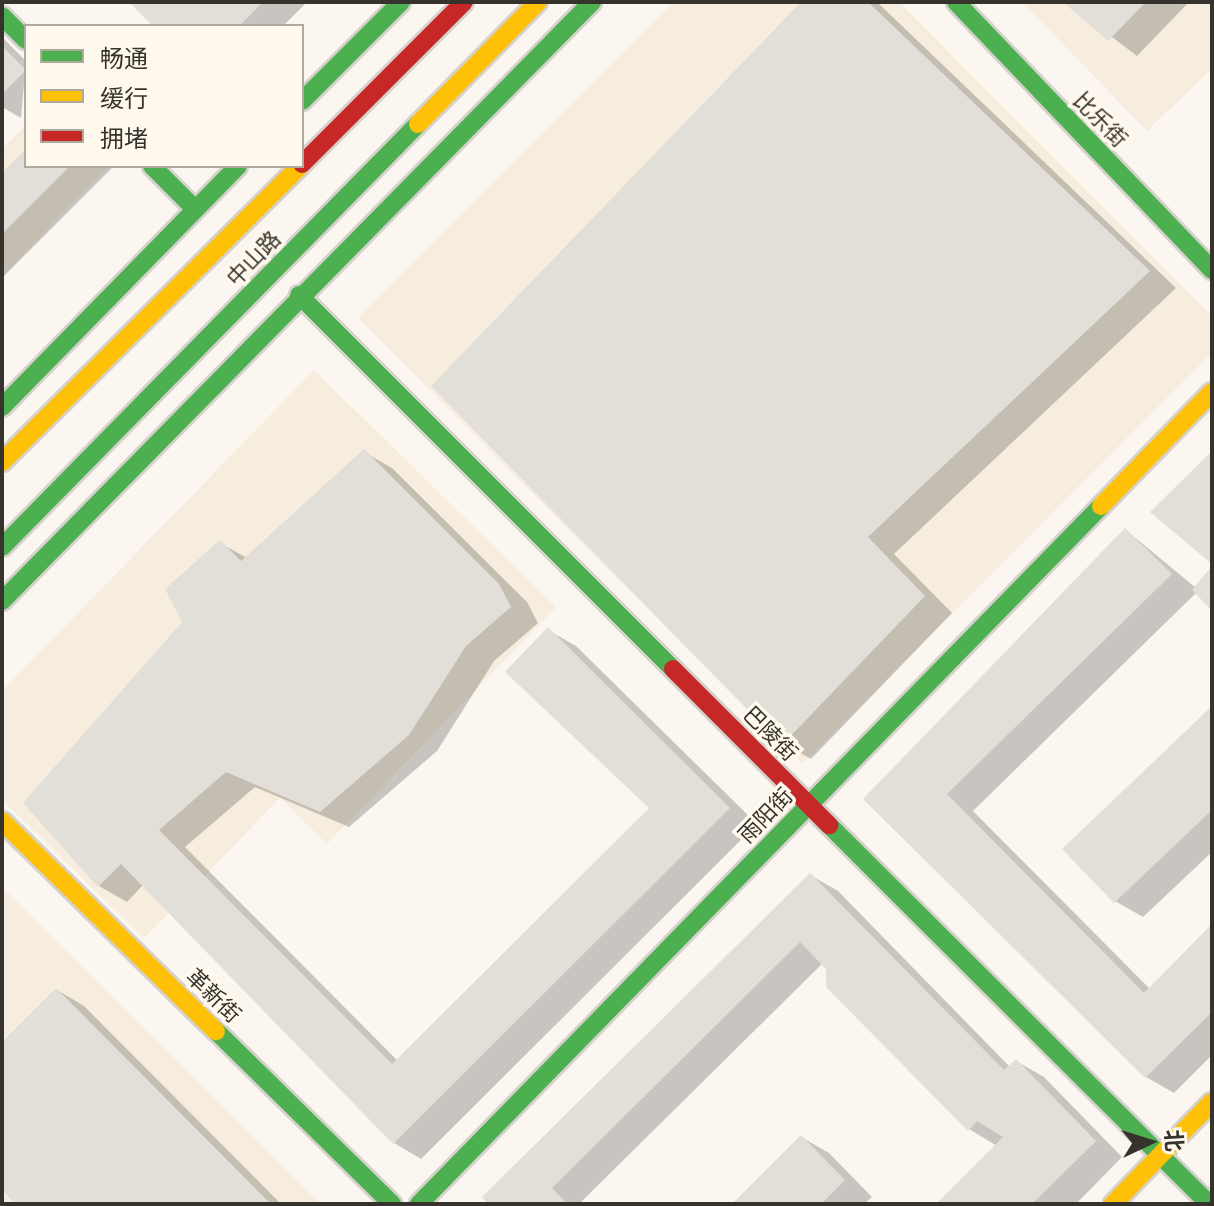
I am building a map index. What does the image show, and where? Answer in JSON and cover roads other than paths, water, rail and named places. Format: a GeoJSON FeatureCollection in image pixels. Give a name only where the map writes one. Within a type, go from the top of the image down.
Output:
{"type":"FeatureCollection","features":[{"type":"Feature","properties":{"kind":"main road"},"geometry":{"type":"LineString","coordinates":[[304,99],[401,2]]}},
{"type":"Feature","properties":{"kind":"main road","name":"中山路"},"geometry":{"type":"LineString","coordinates":[[304,162],[464,2]]}},
{"type":"Feature","properties":{"kind":"main road","name":"中山路"},"geometry":{"type":"LineString","coordinates":[[2,547],[538,2]]}},
{"type":"Feature","properties":{"kind":"main road"},"geometry":{"type":"LineString","coordinates":[[2,601],[299,295],[592,2]]}},
{"type":"Feature","properties":{"kind":"main road","name":"比乐街"},"geometry":{"type":"LineString","coordinates":[[956,2],[1212,270]]}},
{"type":"Feature","properties":{"kind":"main road"},"geometry":{"type":"LineString","coordinates":[[2,16],[24,38]]}},
{"type":"Feature","properties":{"kind":"main road"},"geometry":{"type":"LineString","coordinates":[[154,168],[195,209]]}},
{"type":"Feature","properties":{"kind":"main road"},"geometry":{"type":"LineString","coordinates":[[2,407],[236,168]]}},
{"type":"Feature","properties":{"kind":"main road","name":"中山路"},"geometry":{"type":"LineString","coordinates":[[2,462],[298,168]]}},
{"type":"Feature","properties":{"kind":"main road","name":"巴陵街"},"geometry":{"type":"LineString","coordinates":[[299,295],[1209,1204]]}},
{"type":"Feature","properties":{"kind":"main road","name":"雨阳街"},"geometry":{"type":"LineString","coordinates":[[419,1204],[1212,392]]}},
{"type":"Feature","properties":{"kind":"main road","name":"革新街"},"geometry":{"type":"LineString","coordinates":[[2,821],[392,1204]]}},
{"type":"Feature","properties":{"kind":"main road"},"geometry":{"type":"LineString","coordinates":[[1113,1204],[1212,1102]]}}]}
